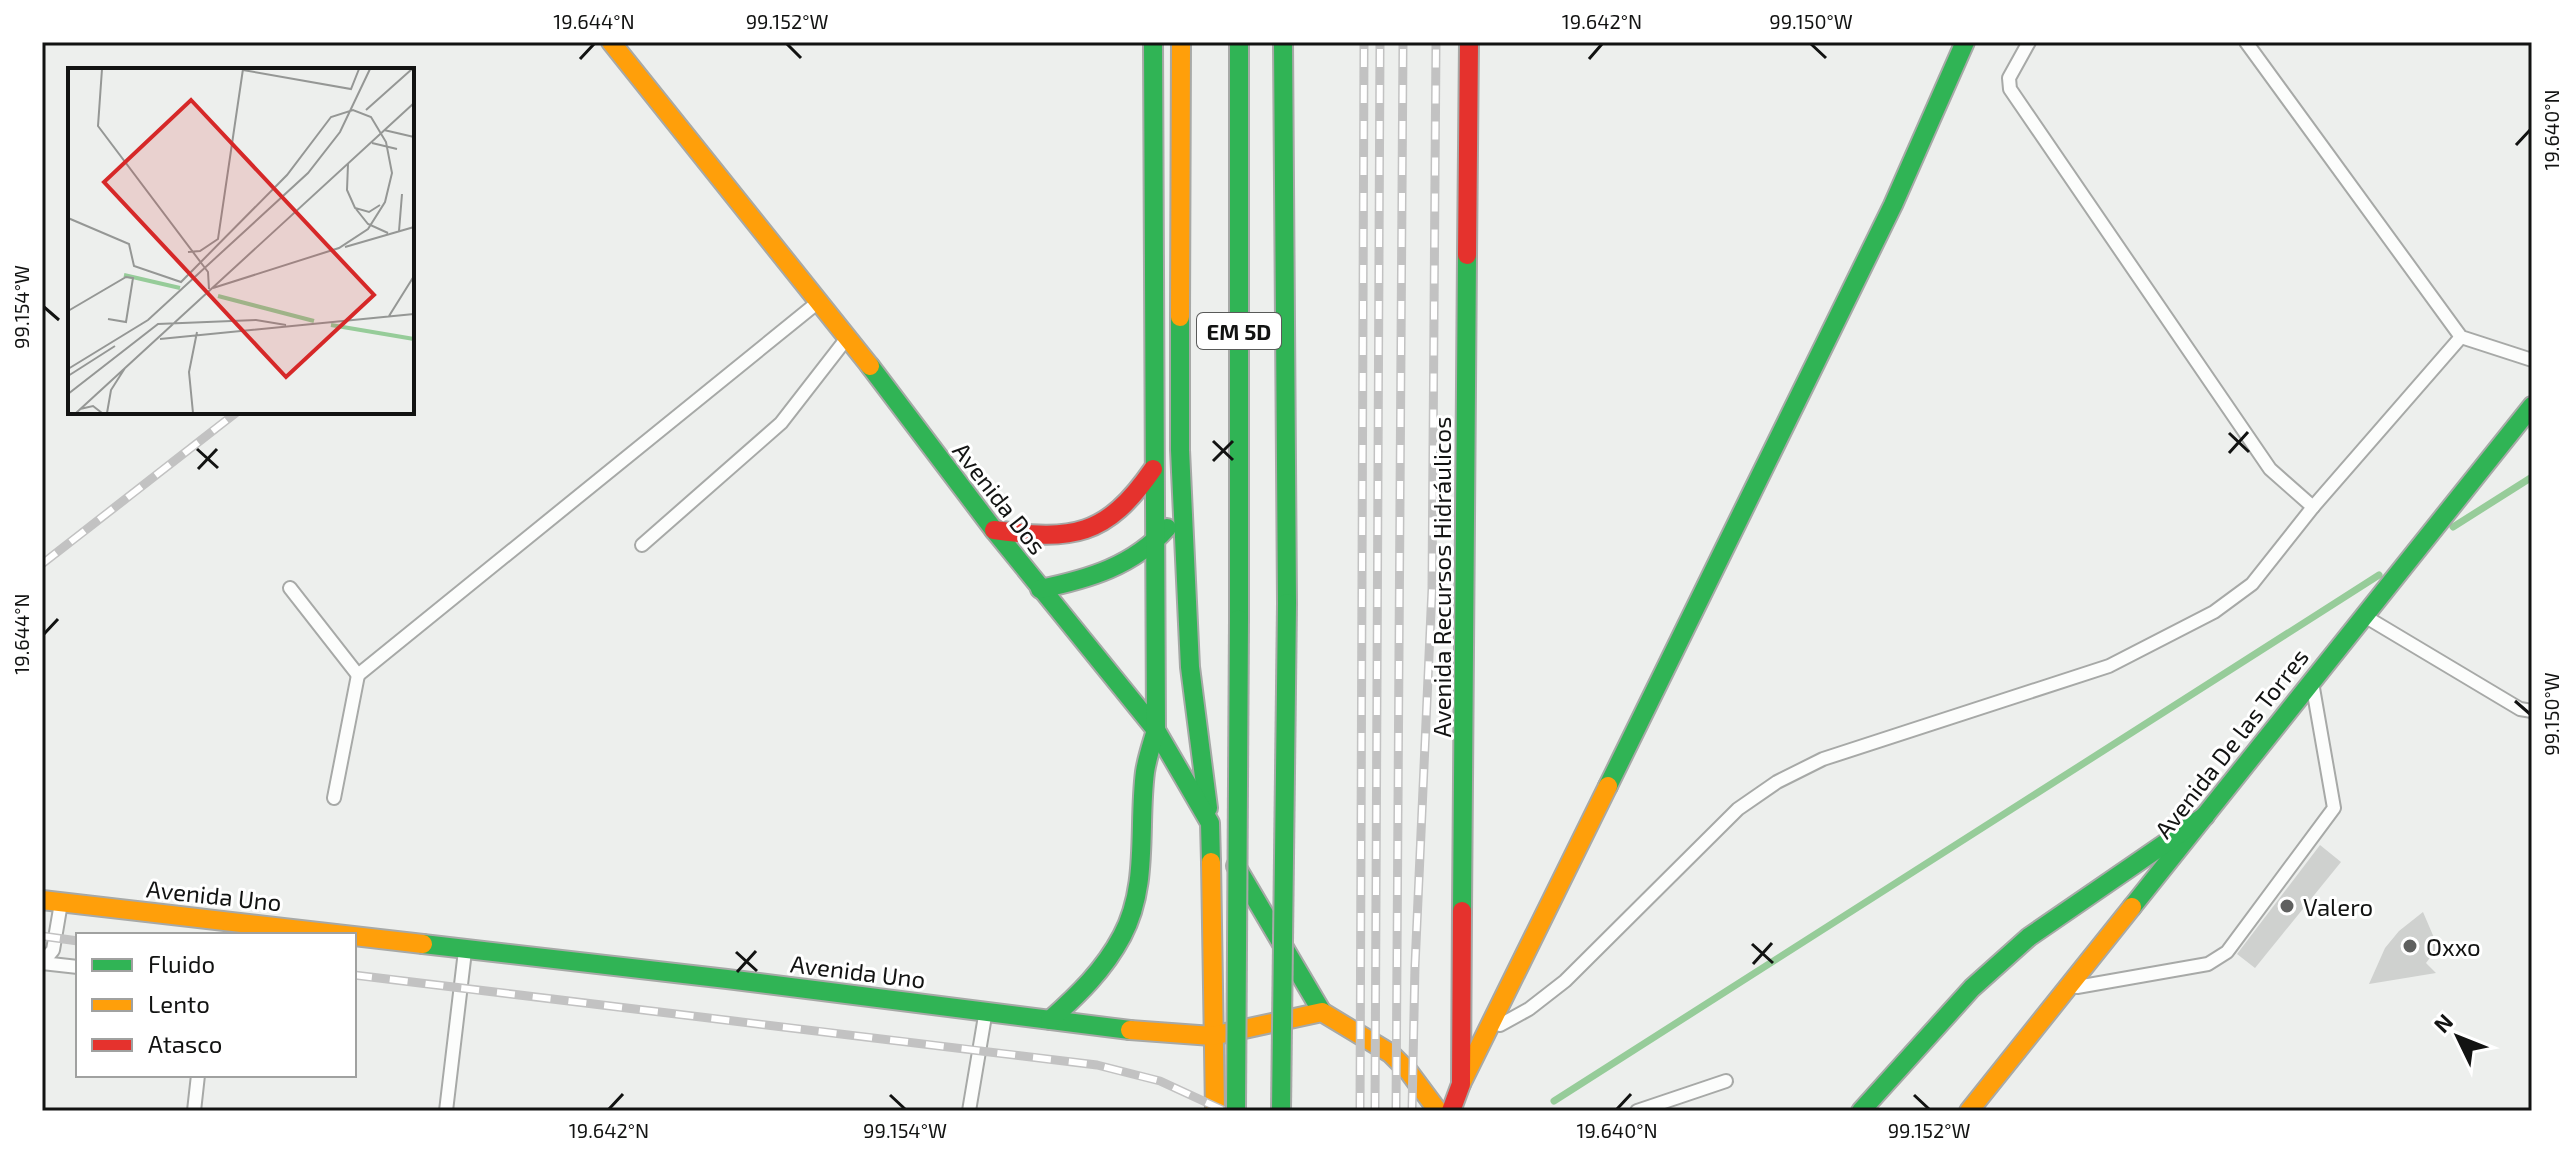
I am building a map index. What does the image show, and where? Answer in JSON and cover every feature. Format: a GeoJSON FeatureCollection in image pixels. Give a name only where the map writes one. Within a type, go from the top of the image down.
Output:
{"type":"FeatureCollection","features":[{"type":"Feature","properties":{"kind":"main road","name":"Avenida Dos"},"geometry":{"type":"LineString","coordinates":[[611,42],[848,337],[1040,589],[1156,730],[1210,823],[1215,1111]]}},
{"type":"Feature","properties":{"kind":"main road"},"geometry":{"type":"LineString","coordinates":[[1050,1020],[1090,984],[1123,935],[1136,896],[1143,843],[1145,771],[1156,730],[1153,42]]}},
{"type":"Feature","properties":{"kind":"main road"},"geometry":{"type":"LineString","coordinates":[[1181,42],[1182,514],[1190,667],[1210,823],[1322,1012],[1376,1042],[1396,1057],[1438,1111]]}},
{"type":"Feature","properties":{"kind":"main road","name":"EM 5D"},"geometry":{"type":"LineString","coordinates":[[1236,1111],[1239,42]]}},
{"type":"Feature","properties":{"kind":"main road","name":"EM 5D"},"geometry":{"type":"LineString","coordinates":[[1281,1111],[1287,603],[1283,42]]}},
{"type":"Feature","properties":{"kind":"main road","name":"Avenida Recursos Hidráulicos"},"geometry":{"type":"LineString","coordinates":[[1451,1111],[1461,1084],[1469,42]]}},
{"type":"Feature","properties":{"kind":"main road"},"geometry":{"type":"LineString","coordinates":[[1461,1084],[1893,205],[1965,42]]}},
{"type":"Feature","properties":{"kind":"main road","name":"Avenida De las Torres"},"geometry":{"type":"LineString","coordinates":[[1969,1111],[2532,406]]}},
{"type":"Feature","properties":{"kind":"main road"},"geometry":{"type":"LineString","coordinates":[[994,530],[1056,537],[1085,531],[1112,518],[1138,493],[1153,469]]}},
{"type":"Feature","properties":{"kind":"main road"},"geometry":{"type":"LineString","coordinates":[[1040,589],[1109,571],[1142,553],[1182,514]]}},
{"type":"Feature","properties":{"kind":"main road"},"geometry":{"type":"LineString","coordinates":[[1861,1111],[1972,988],[2029,937],[2205,816]]}},
{"type":"Feature","properties":{"kind":"main road","name":"Avenida Uno"},"geometry":{"type":"LineString","coordinates":[[42,900],[334,933]]}},
{"type":"Feature","properties":{"kind":"main road","name":"Avenida Uno"},"geometry":{"type":"LineString","coordinates":[[356,936],[1134,1031],[1212,1036],[1322,1012]]}},
{"type":"Feature","properties":{"kind":"lane"},"geometry":{"type":"LineString","coordinates":[[2029,42],[2009,78],[2010,89],[2270,469],[2313,507]]}},
{"type":"Feature","properties":{"kind":"lane"},"geometry":{"type":"LineString","coordinates":[[2246,42],[2461,337],[2532,360]]}},
{"type":"Feature","properties":{"kind":"lane"},"geometry":{"type":"LineString","coordinates":[[334,798],[358,675],[819,301]]}},
{"type":"Feature","properties":{"kind":"lane"},"geometry":{"type":"LineString","coordinates":[[642,545],[781,423],[848,337]]}},
{"type":"Feature","properties":{"kind":"lane"},"geometry":{"type":"LineString","coordinates":[[1487,1032],[1529,1009],[1565,981],[1738,809],[1777,782],[1823,759],[2109,666],[2214,612],[2252,584],[2336,476],[2461,337]]}},
{"type":"Feature","properties":{"kind":"lane"},"geometry":{"type":"LineString","coordinates":[[290,588],[358,675]]}},
{"type":"Feature","properties":{"kind":"lane"},"geometry":{"type":"LineString","coordinates":[[2367,611],[2507,702],[2532,711]]}},
{"type":"Feature","properties":{"kind":"lane"},"geometry":{"type":"LineString","coordinates":[[2066,989],[2208,964],[2227,952],[2334,808],[2311,680]]}},
{"type":"Feature","properties":{"kind":"lane"},"geometry":{"type":"LineString","coordinates":[[42,963],[53,950],[61,902]]}},
{"type":"Feature","properties":{"kind":"lane"},"geometry":{"type":"LineString","coordinates":[[446,1111],[466,948]]}},
{"type":"Feature","properties":{"kind":"lane"},"geometry":{"type":"LineString","coordinates":[[42,963],[76,967]]}},
{"type":"Feature","properties":{"kind":"lane"},"geometry":{"type":"LineString","coordinates":[[969,1111],[985,1011]]}},
{"type":"Feature","properties":{"kind":"lane"},"geometry":{"type":"LineString","coordinates":[[194,1111],[198,1077]]}},
{"type":"Feature","properties":{"kind":"lane"},"geometry":{"type":"LineString","coordinates":[[1637,1111],[1726,1081]]}},
{"type":"Feature","properties":{"kind":"building","name":"Valero"},"geometry":{"type":"Polygon","coordinates":[[[2320,845],[2341,862],[2255,968],[2237,954],[2320,845]]]}},
{"type":"Feature","properties":{"kind":"building"},"geometry":{"type":"Polygon","coordinates":[[[2423,912],[2438,947],[2426,963],[2436,973],[2369,984],[2385,948],[2399,931],[2423,912]]]}},
{"type":"Feature","properties":{"kind":"waterway"},"geometry":{"type":"LineString","coordinates":[[2453,527],[2532,477]]}},
{"type":"Feature","properties":{"kind":"waterway"},"geometry":{"type":"LineString","coordinates":[[1554,1101],[2379,575]]}},
{"type":"Feature","properties":{"kind":"railway"},"geometry":{"type":"LineString","coordinates":[[1360,1111],[1364,42]]}},
{"type":"Feature","properties":{"kind":"railway"},"geometry":{"type":"LineString","coordinates":[[1375,1111],[1380,42]]}},
{"type":"Feature","properties":{"kind":"railway"},"geometry":{"type":"LineString","coordinates":[[1396,1111],[1403,42]]}},
{"type":"Feature","properties":{"kind":"railway"},"geometry":{"type":"LineString","coordinates":[[1412,1111],[1415,966],[1432,589],[1436,42]]}},
{"type":"Feature","properties":{"kind":"railway"},"geometry":{"type":"LineString","coordinates":[[42,564],[234,414]]}},
{"type":"Feature","properties":{"kind":"railway"},"geometry":{"type":"LineString","coordinates":[[42,936],[76,941]]}},
{"type":"Feature","properties":{"kind":"railway"},"geometry":{"type":"LineString","coordinates":[[356,975],[1097,1065],[1160,1081],[1225,1111]]}},
{"type":"Feature","properties":{"kind":"traffic: fast"},"geometry":{"type":"LineString","coordinates":[[1050,1020],[1099,971],[1122,936],[1130,917],[1139,876],[1145,772],[1156,730],[1153,42]]}},
{"type":"Feature","properties":{"kind":"traffic: fast"},"geometry":{"type":"LineString","coordinates":[[1239,42],[1239,619]]}},
{"type":"Feature","properties":{"kind":"traffic: fast"},"geometry":{"type":"LineString","coordinates":[[1283,42],[1287,603]]}},
{"type":"Feature","properties":{"kind":"traffic: fast"},"geometry":{"type":"LineString","coordinates":[[1608,786],[1893,205],[1965,42]]}},
{"type":"Feature","properties":{"kind":"traffic: fast"},"geometry":{"type":"LineString","coordinates":[[1462,911],[1467,255]]}},
{"type":"Feature","properties":{"kind":"traffic: fast"},"geometry":{"type":"LineString","coordinates":[[1180,317],[1180,450],[1190,667],[1208,808]]}},
{"type":"Feature","properties":{"kind":"traffic: fast"},"geometry":{"type":"LineString","coordinates":[[870,366],[994,530],[1156,730],[1210,823],[1211,862]]}},
{"type":"Feature","properties":{"kind":"traffic: fast"},"geometry":{"type":"LineString","coordinates":[[2132,907],[2532,406]]}},
{"type":"Feature","properties":{"kind":"traffic: fast"},"geometry":{"type":"LineString","coordinates":[[1040,589],[1109,569],[1140,552],[1167,528]]}},
{"type":"Feature","properties":{"kind":"traffic: fast"},"geometry":{"type":"LineString","coordinates":[[1281,1111],[1287,603]]}},
{"type":"Feature","properties":{"kind":"traffic: fast"},"geometry":{"type":"LineString","coordinates":[[1236,1111],[1239,619]]}},
{"type":"Feature","properties":{"kind":"traffic: fast"},"geometry":{"type":"LineString","coordinates":[[1861,1111],[1972,988],[2029,937],[2205,816]]}},
{"type":"Feature","properties":{"kind":"traffic: fast"},"geometry":{"type":"LineString","coordinates":[[1236,866],[1322,1012]]}},
{"type":"Feature","properties":{"kind":"traffic: fast"},"geometry":{"type":"LineString","coordinates":[[423,944],[1130,1030]]}},
{"type":"Feature","properties":{"kind":"traffic: slow"},"geometry":{"type":"LineString","coordinates":[[611,42],[870,366]]}},
{"type":"Feature","properties":{"kind":"traffic: slow"},"geometry":{"type":"LineString","coordinates":[[1180,317],[1181,42]]}},
{"type":"Feature","properties":{"kind":"traffic: slow"},"geometry":{"type":"LineString","coordinates":[[1461,1084],[1608,786]]}},
{"type":"Feature","properties":{"kind":"traffic: slow"},"geometry":{"type":"LineString","coordinates":[[1211,862],[1215,1111]]}},
{"type":"Feature","properties":{"kind":"traffic: slow"},"geometry":{"type":"LineString","coordinates":[[42,900],[328,933]]}},
{"type":"Feature","properties":{"kind":"traffic: slow"},"geometry":{"type":"LineString","coordinates":[[1969,1111],[2132,907]]}},
{"type":"Feature","properties":{"kind":"traffic: slow"},"geometry":{"type":"LineString","coordinates":[[356,936],[423,944]]}},
{"type":"Feature","properties":{"kind":"traffic: slow"},"geometry":{"type":"LineString","coordinates":[[1130,1030],[1212,1036],[1322,1012],[1390,1053],[1409,1072],[1438,1111]]}},
{"type":"Feature","properties":{"kind":"traffic: jam"},"geometry":{"type":"LineString","coordinates":[[1467,255],[1469,42]]}},
{"type":"Feature","properties":{"kind":"traffic: jam"},"geometry":{"type":"LineString","coordinates":[[994,530],[1046,535],[1086,529],[1119,509],[1153,469]]}},
{"type":"Feature","properties":{"kind":"traffic: jam"},"geometry":{"type":"LineString","coordinates":[[1451,1111],[1461,1084],[1462,911]]}},
{"type":"Feature","properties":{"kind":"place","name":"Valero"},"geometry":{"type":"Point","coordinates":[2287,906]}},
{"type":"Feature","properties":{"kind":"place","name":"Oxxo"},"geometry":{"type":"Point","coordinates":[2410,946]}}]}
